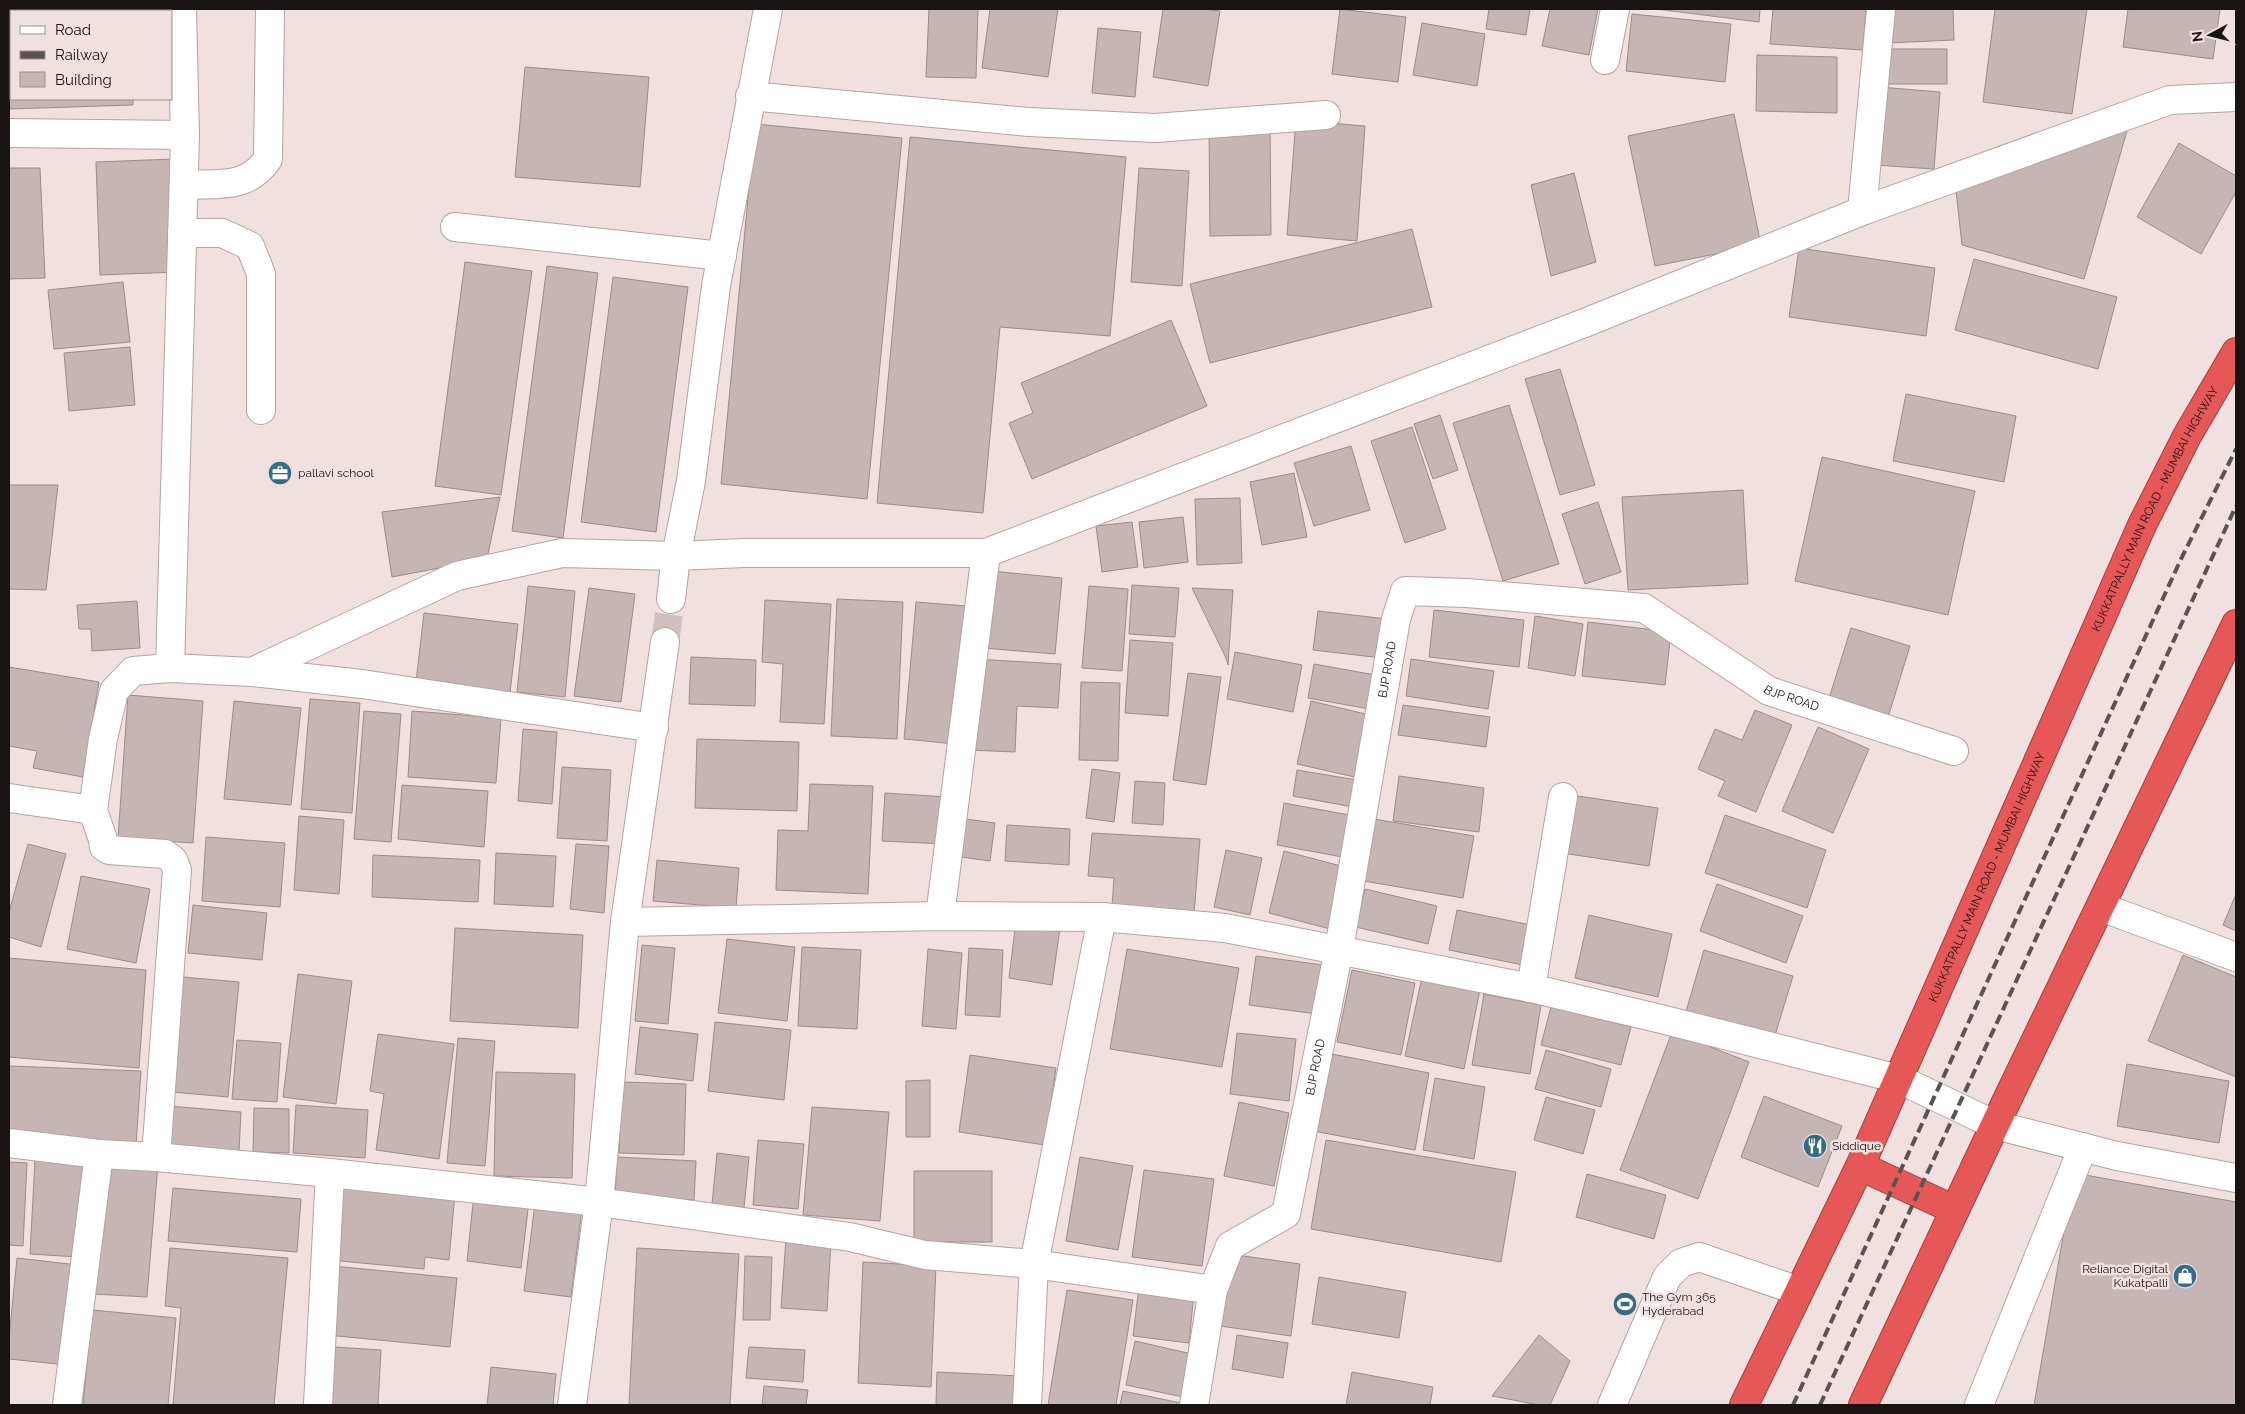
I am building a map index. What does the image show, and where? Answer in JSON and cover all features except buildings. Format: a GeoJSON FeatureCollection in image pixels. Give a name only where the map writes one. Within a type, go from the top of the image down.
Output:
{"type":"FeatureCollection","features":[{"type":"Feature","properties":{"kind":"highway","name":"KUKKATPALLY MAIN ROAD - MUMBAI HIGHWAY"},"geometry":{"type":"LineString","coordinates":[[1744,1405],[1860,1166],[2142,525],[2187,436],[2236,352]]}},
{"type":"Feature","properties":{"kind":"highway"},"geometry":{"type":"LineString","coordinates":[[1863,1405],[2236,624]]}},
{"type":"Feature","properties":{"kind":"highway"},"geometry":{"type":"LineString","coordinates":[[1860,1166],[1955,1210]]}},
{"type":"Feature","properties":{"kind":"street"},"geometry":{"type":"LineString","coordinates":[[170,668],[185,135],[182,9]]}},
{"type":"Feature","properties":{"kind":"street"},"geometry":{"type":"LineString","coordinates":[[184,185],[241,182],[260,171],[268,159],[270,9]]}},
{"type":"Feature","properties":{"kind":"street"},"geometry":{"type":"LineString","coordinates":[[671,599],[676,556],[691,481],[716,286],[750,96],[768,9]]}},
{"type":"Feature","properties":{"kind":"street"},"geometry":{"type":"LineString","coordinates":[[1605,60],[1615,9]]}},
{"type":"Feature","properties":{"kind":"street"},"geometry":{"type":"LineString","coordinates":[[1862,211],[1881,9]]}},
{"type":"Feature","properties":{"kind":"street"},"geometry":{"type":"LineString","coordinates":[[750,96],[1029,122],[1155,128],[1326,116]]}},
{"type":"Feature","properties":{"kind":"street"},"geometry":{"type":"LineString","coordinates":[[252,672],[457,576],[562,552],[676,556],[744,553],[986,554],[1577,326],[1862,211],[2170,100],[2236,97]]}},
{"type":"Feature","properties":{"kind":"street"},"geometry":{"type":"LineString","coordinates":[[9,133],[185,135]]}},
{"type":"Feature","properties":{"kind":"street"},"geometry":{"type":"LineString","coordinates":[[455,227],[722,256]]}},
{"type":"Feature","properties":{"kind":"street"},"geometry":{"type":"LineString","coordinates":[[182,233],[222,233],[250,246],[261,274],[261,410]]}},
{"type":"Feature","properties":{"kind":"street"},"geometry":{"type":"LineString","coordinates":[[940,916],[986,554]]}},
{"type":"Feature","properties":{"kind":"street","name":"BJP ROAD"},"geometry":{"type":"LineString","coordinates":[[1194,1405],[1213,1290],[1230,1246],[1286,1214],[1339,949],[1396,620],[1405,591],[1467,593],[1644,608],[1769,691],[1954,752]]}},
{"type":"Feature","properties":{"kind":"street"},"geometry":{"type":"LineString","coordinates":[[572,1405],[599,1202],[625,922],[665,642]]}},
{"type":"Feature","properties":{"kind":"street"},"geometry":{"type":"LineString","coordinates":[[156,1157],[177,870],[173,860],[165,854],[109,850],[104,847],[94,810],[103,739],[114,691],[133,671],[170,668],[252,672],[362,684],[654,728]]}},
{"type":"Feature","properties":{"kind":"street"},"geometry":{"type":"LineString","coordinates":[[1531,988],[1563,797]]}},
{"type":"Feature","properties":{"kind":"street"},"geometry":{"type":"LineString","coordinates":[[9,798],[94,810]]}},
{"type":"Feature","properties":{"kind":"street"},"geometry":{"type":"LineString","coordinates":[[2101,907],[2236,957]]}},
{"type":"Feature","properties":{"kind":"street"},"geometry":{"type":"LineString","coordinates":[[625,922],[940,916],[1102,917],[1225,928],[1531,988],[1899,1079],[1995,1126],[2117,1156],[2236,1178]]}},
{"type":"Feature","properties":{"kind":"street"},"geometry":{"type":"LineString","coordinates":[[1027,1405],[1034,1264],[1102,917]]}},
{"type":"Feature","properties":{"kind":"street"},"geometry":{"type":"LineString","coordinates":[[9,1143],[99,1154],[156,1157],[330,1173],[599,1202],[850,1237],[925,1255],[1034,1264],[1213,1290]]}},
{"type":"Feature","properties":{"kind":"street"},"geometry":{"type":"LineString","coordinates":[[1979,1405],[2084,1147]]}},
{"type":"Feature","properties":{"kind":"street"},"geometry":{"type":"LineString","coordinates":[[67,1405],[99,1154]]}},
{"type":"Feature","properties":{"kind":"street"},"geometry":{"type":"LineString","coordinates":[[318,1405],[330,1173]]}},
{"type":"Feature","properties":{"kind":"street"},"geometry":{"type":"LineString","coordinates":[[1612,1405],[1667,1277],[1681,1263],[1699,1257],[1799,1291]]}},
{"type":"Feature","properties":{"kind":"tunnel"},"geometry":{"type":"LineString","coordinates":[[665,642],[671,599]]}},
{"type":"Feature","properties":{"kind":"railway"},"geometry":{"type":"LineString","coordinates":[[1793,1405],[2181,559],[2236,449]]}},
{"type":"Feature","properties":{"kind":"railway"},"geometry":{"type":"LineString","coordinates":[[1820,1405],[2236,506]]}},
{"type":"Feature","properties":{"kind":"place","name":"pallavi school"},"geometry":{"type":"Point","coordinates":[280,473]}},
{"type":"Feature","properties":{"kind":"place","name":"Siddique"},"geometry":{"type":"Point","coordinates":[1815,1146]}},
{"type":"Feature","properties":{"kind":"place","name":"Reliance Digital Kukatpalli"},"geometry":{"type":"Point","coordinates":[2185,1276]}},
{"type":"Feature","properties":{"kind":"place","name":"The Gym 365 Hyderabad"},"geometry":{"type":"Point","coordinates":[1625,1304]}}]}
